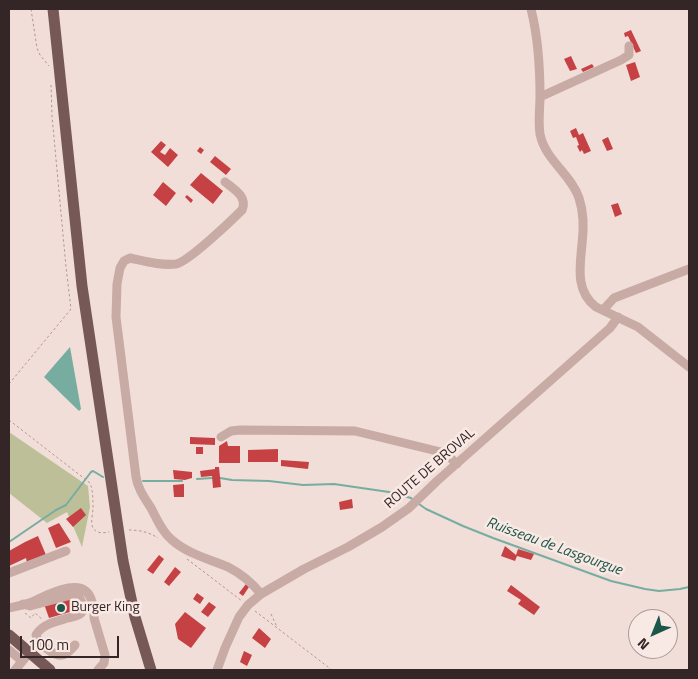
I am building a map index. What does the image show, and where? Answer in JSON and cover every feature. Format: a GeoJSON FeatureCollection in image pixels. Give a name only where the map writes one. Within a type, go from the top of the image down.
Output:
{"type":"FeatureCollection","features":[{"type":"Feature","properties":{"kind":"main road"},"geometry":{"type":"LineString","coordinates":[[53,9],[82,286],[98,400],[123,561],[136,617],[151,668]]}},
{"type":"Feature","properties":{"kind":"main road"},"geometry":{"type":"LineString","coordinates":[[9,636],[50,670]]}},
{"type":"Feature","properties":{"kind":"main road"},"geometry":{"type":"LineString","coordinates":[[9,644],[24,660],[40,670]]}},
{"type":"Feature","properties":{"kind":"street"},"geometry":{"type":"LineString","coordinates":[[531,9],[540,56],[540,132],[542,141],[553,160],[571,182],[579,197],[583,214],[579,268],[582,288],[590,302],[638,327],[689,367]]}},
{"type":"Feature","properties":{"kind":"street"},"geometry":{"type":"LineString","coordinates":[[540,97],[621,60],[629,55],[629,46]]}},
{"type":"Feature","properties":{"kind":"street"},"geometry":{"type":"LineString","coordinates":[[225,182],[238,192],[242,198],[244,205],[242,210],[193,254],[178,264],[130,258],[124,260],[120,268],[117,284],[116,317],[136,477],[142,495],[162,529],[172,540],[185,550],[230,568],[250,582],[261,594]]}},
{"type":"Feature","properties":{"kind":"street"},"geometry":{"type":"LineString","coordinates":[[603,310],[614,298],[689,269]]}},
{"type":"Feature","properties":{"kind":"street","name":"ROUTE DE BROVAL"},"geometry":{"type":"LineString","coordinates":[[217,670],[225,648],[248,605],[261,594],[304,569],[348,547],[409,508],[610,328],[618,317]]}},
{"type":"Feature","properties":{"kind":"street"},"geometry":{"type":"LineString","coordinates":[[221,437],[231,431],[240,430],[355,431],[444,453],[457,464]]}},
{"type":"Feature","properties":{"kind":"street"},"geometry":{"type":"LineString","coordinates":[[9,573],[66,551]]}},
{"type":"Feature","properties":{"kind":"street"},"geometry":{"type":"LineString","coordinates":[[21,607],[43,596],[74,587],[80,587],[88,592],[105,654],[104,663],[98,670]]}},
{"type":"Feature","properties":{"kind":"street"},"geometry":{"type":"LineString","coordinates":[[9,608],[30,606],[77,594],[80,597],[83,608],[82,612],[41,628],[36,635],[39,642],[58,656],[68,653],[75,645]]}},
{"type":"Feature","properties":{"kind":"street"},"geometry":{"type":"LineString","coordinates":[[9,650],[24,660],[15,670]]}},
{"type":"Feature","properties":{"kind":"path"},"geometry":{"type":"LineString","coordinates":[[32,9],[37,48],[50,68]]}},
{"type":"Feature","properties":{"kind":"path"},"geometry":{"type":"LineString","coordinates":[[9,384],[72,309],[65,258],[52,116],[51,84]]}},
{"type":"Feature","properties":{"kind":"path"},"geometry":{"type":"LineString","coordinates":[[9,420],[89,482],[93,489],[94,509],[92,526],[101,533],[112,532]]}},
{"type":"Feature","properties":{"kind":"path"},"geometry":{"type":"LineString","coordinates":[[125,530],[152,534],[161,540]]}},
{"type":"Feature","properties":{"kind":"path"},"geometry":{"type":"LineString","coordinates":[[21,607],[31,618],[35,613],[45,621]]}},
{"type":"Feature","properties":{"kind":"path"},"geometry":{"type":"LineString","coordinates":[[271,614],[277,628]]}},
{"type":"Feature","properties":{"kind":"green space"},"geometry":{"type":"Polygon","coordinates":[[[9,432],[88,486],[90,507],[82,547],[67,512],[47,523],[9,493],[9,432]]]}},
{"type":"Feature","properties":{"kind":"water"},"geometry":{"type":"Polygon","coordinates":[[[70,347],[81,409],[79,411],[44,377],[70,347]]]}},
{"type":"Feature","properties":{"kind":"building"},"geometry":{"type":"Polygon","coordinates":[[[631,30],[641,51],[636,53],[628,36],[625,37],[624,33],[631,30]]]}},
{"type":"Feature","properties":{"kind":"building"},"geometry":{"type":"Polygon","coordinates":[[[571,56],[577,69],[570,71],[564,59],[571,56]]]}},
{"type":"Feature","properties":{"kind":"building"},"geometry":{"type":"Polygon","coordinates":[[[635,62],[640,77],[631,81],[626,65],[635,62]]]}},
{"type":"Feature","properties":{"kind":"building"},"geometry":{"type":"Polygon","coordinates":[[[592,64],[594,67],[583,72],[581,69],[592,64]]]}},
{"type":"Feature","properties":{"kind":"building"},"geometry":{"type":"Polygon","coordinates":[[[576,128],[579,135],[583,133],[591,151],[584,154],[582,150],[580,152],[576,137],[573,138],[570,131],[576,128]]]}},
{"type":"Feature","properties":{"kind":"building"},"geometry":{"type":"Polygon","coordinates":[[[608,137],[613,149],[607,151],[602,140],[608,137]]]}},
{"type":"Feature","properties":{"kind":"building"},"geometry":{"type":"Polygon","coordinates":[[[161,141],[166,145],[160,152],[165,155],[170,148],[178,155],[168,167],[151,152],[161,141]]]}},
{"type":"Feature","properties":{"kind":"building"},"geometry":{"type":"Polygon","coordinates":[[[200,147],[204,150],[201,154],[197,151],[200,147]]]}},
{"type":"Feature","properties":{"kind":"building"},"geometry":{"type":"Polygon","coordinates":[[[215,156],[231,169],[226,175],[210,162],[215,156]]]}},
{"type":"Feature","properties":{"kind":"building"},"geometry":{"type":"Polygon","coordinates":[[[201,173],[223,191],[213,204],[190,185],[201,173]]]}},
{"type":"Feature","properties":{"kind":"building"},"geometry":{"type":"Polygon","coordinates":[[[163,182],[176,193],[166,206],[153,195],[163,182]]]}},
{"type":"Feature","properties":{"kind":"building"},"geometry":{"type":"Polygon","coordinates":[[[187,195],[193,200],[191,203],[185,197],[187,195]]]}},
{"type":"Feature","properties":{"kind":"building"},"geometry":{"type":"Polygon","coordinates":[[[618,203],[622,214],[615,217],[611,205],[618,203]]]}},
{"type":"Feature","properties":{"kind":"building"},"geometry":{"type":"Polygon","coordinates":[[[190,437],[215,438],[215,445],[190,444],[190,437]]]}},
{"type":"Feature","properties":{"kind":"building"},"geometry":{"type":"Polygon","coordinates":[[[227,441],[228,446],[240,446],[240,463],[219,463],[219,446],[227,441]]]}},
{"type":"Feature","properties":{"kind":"building"},"geometry":{"type":"Polygon","coordinates":[[[196,447],[203,447],[203,454],[196,454],[196,447]]]}},
{"type":"Feature","properties":{"kind":"building"},"geometry":{"type":"Polygon","coordinates":[[[278,449],[278,462],[248,462],[248,450],[278,449]]]}},
{"type":"Feature","properties":{"kind":"building"},"geometry":{"type":"Polygon","coordinates":[[[281,460],[309,462],[308,469],[281,466],[281,460]]]}},
{"type":"Feature","properties":{"kind":"building"},"geometry":{"type":"Polygon","coordinates":[[[215,467],[219,467],[221,487],[213,488],[212,476],[201,477],[200,471],[215,469],[215,467]]]}},
{"type":"Feature","properties":{"kind":"building"},"geometry":{"type":"Polygon","coordinates":[[[173,470],[192,472],[192,478],[185,480],[174,479],[173,470]]]}},
{"type":"Feature","properties":{"kind":"building"},"geometry":{"type":"Polygon","coordinates":[[[184,484],[184,497],[174,497],[173,485],[184,484]]]}},
{"type":"Feature","properties":{"kind":"building"},"geometry":{"type":"Polygon","coordinates":[[[352,499],[353,508],[340,510],[339,502],[352,499]]]}},
{"type":"Feature","properties":{"kind":"building"},"geometry":{"type":"Polygon","coordinates":[[[81,508],[86,515],[73,527],[66,519],[81,508]]]}},
{"type":"Feature","properties":{"kind":"building"},"geometry":{"type":"Polygon","coordinates":[[[59,523],[71,542],[56,548],[48,528],[59,523]]]}},
{"type":"Feature","properties":{"kind":"building"},"geometry":{"type":"Polygon","coordinates":[[[38,536],[46,555],[27,563],[26,558],[9,566],[9,551],[38,536]]]}},
{"type":"Feature","properties":{"kind":"building"},"geometry":{"type":"Polygon","coordinates":[[[505,546],[516,555],[518,549],[534,554],[531,560],[517,556],[515,561],[501,556],[505,546]]]}},
{"type":"Feature","properties":{"kind":"building"},"geometry":{"type":"Polygon","coordinates":[[[159,555],[164,559],[153,574],[147,570],[159,555]]]}},
{"type":"Feature","properties":{"kind":"building"},"geometry":{"type":"Polygon","coordinates":[[[175,567],[181,572],[169,586],[164,582],[175,567]]]}},
{"type":"Feature","properties":{"kind":"building"},"geometry":{"type":"Polygon","coordinates":[[[246,584],[249,587],[243,596],[239,593],[246,584]]]}},
{"type":"Feature","properties":{"kind":"building"},"geometry":{"type":"Polygon","coordinates":[[[511,585],[540,607],[534,615],[518,604],[521,600],[507,591],[511,585]]]}},
{"type":"Feature","properties":{"kind":"building"},"geometry":{"type":"Polygon","coordinates":[[[197,593],[204,598],[200,604],[193,599],[197,593]]]}},
{"type":"Feature","properties":{"kind":"building","name":"Burger King"},"geometry":{"type":"Polygon","coordinates":[[[76,598],[77,610],[49,618],[44,604],[76,598]]]}},
{"type":"Feature","properties":{"kind":"building"},"geometry":{"type":"Polygon","coordinates":[[[209,602],[216,607],[208,617],[201,612],[209,602]]]}},
{"type":"Feature","properties":{"kind":"building"},"geometry":{"type":"Polygon","coordinates":[[[185,612],[206,628],[191,648],[178,639],[175,624],[185,612]]]}},
{"type":"Feature","properties":{"kind":"building"},"geometry":{"type":"Polygon","coordinates":[[[259,628],[271,639],[265,648],[252,638],[259,628]]]}},
{"type":"Feature","properties":{"kind":"building"},"geometry":{"type":"Polygon","coordinates":[[[244,651],[252,655],[247,666],[240,662],[244,651]]]}},
{"type":"Feature","properties":{"kind":"waterway","name":"Ruisseau de Lasgourgue"},"geometry":{"type":"LineString","coordinates":[[9,542],[66,505],[91,472],[93,471],[103,477]]}},
{"type":"Feature","properties":{"kind":"waterway","name":"Ruisseau de Lasgourgue"},"geometry":{"type":"LineString","coordinates":[[197,479],[212,478]]}},
{"type":"Feature","properties":{"kind":"waterway","name":"Ruisseau de Lasgourgue"},"geometry":{"type":"LineString","coordinates":[[220,478],[303,485],[334,484],[389,492],[413,500]]}},
{"type":"Feature","properties":{"kind":"waterway","name":"Ruisseau de Lasgourgue"},"geometry":{"type":"LineString","coordinates":[[143,481],[182,481]]}},
{"type":"Feature","properties":{"kind":"waterway","name":"Ruisseau de Lasgourgue"},"geometry":{"type":"LineString","coordinates":[[419,504],[463,526],[611,581],[659,591],[689,587]]}},
{"type":"Feature","properties":{"kind":"place","name":"Burger King"},"geometry":{"type":"Point","coordinates":[61,608]}}]}
